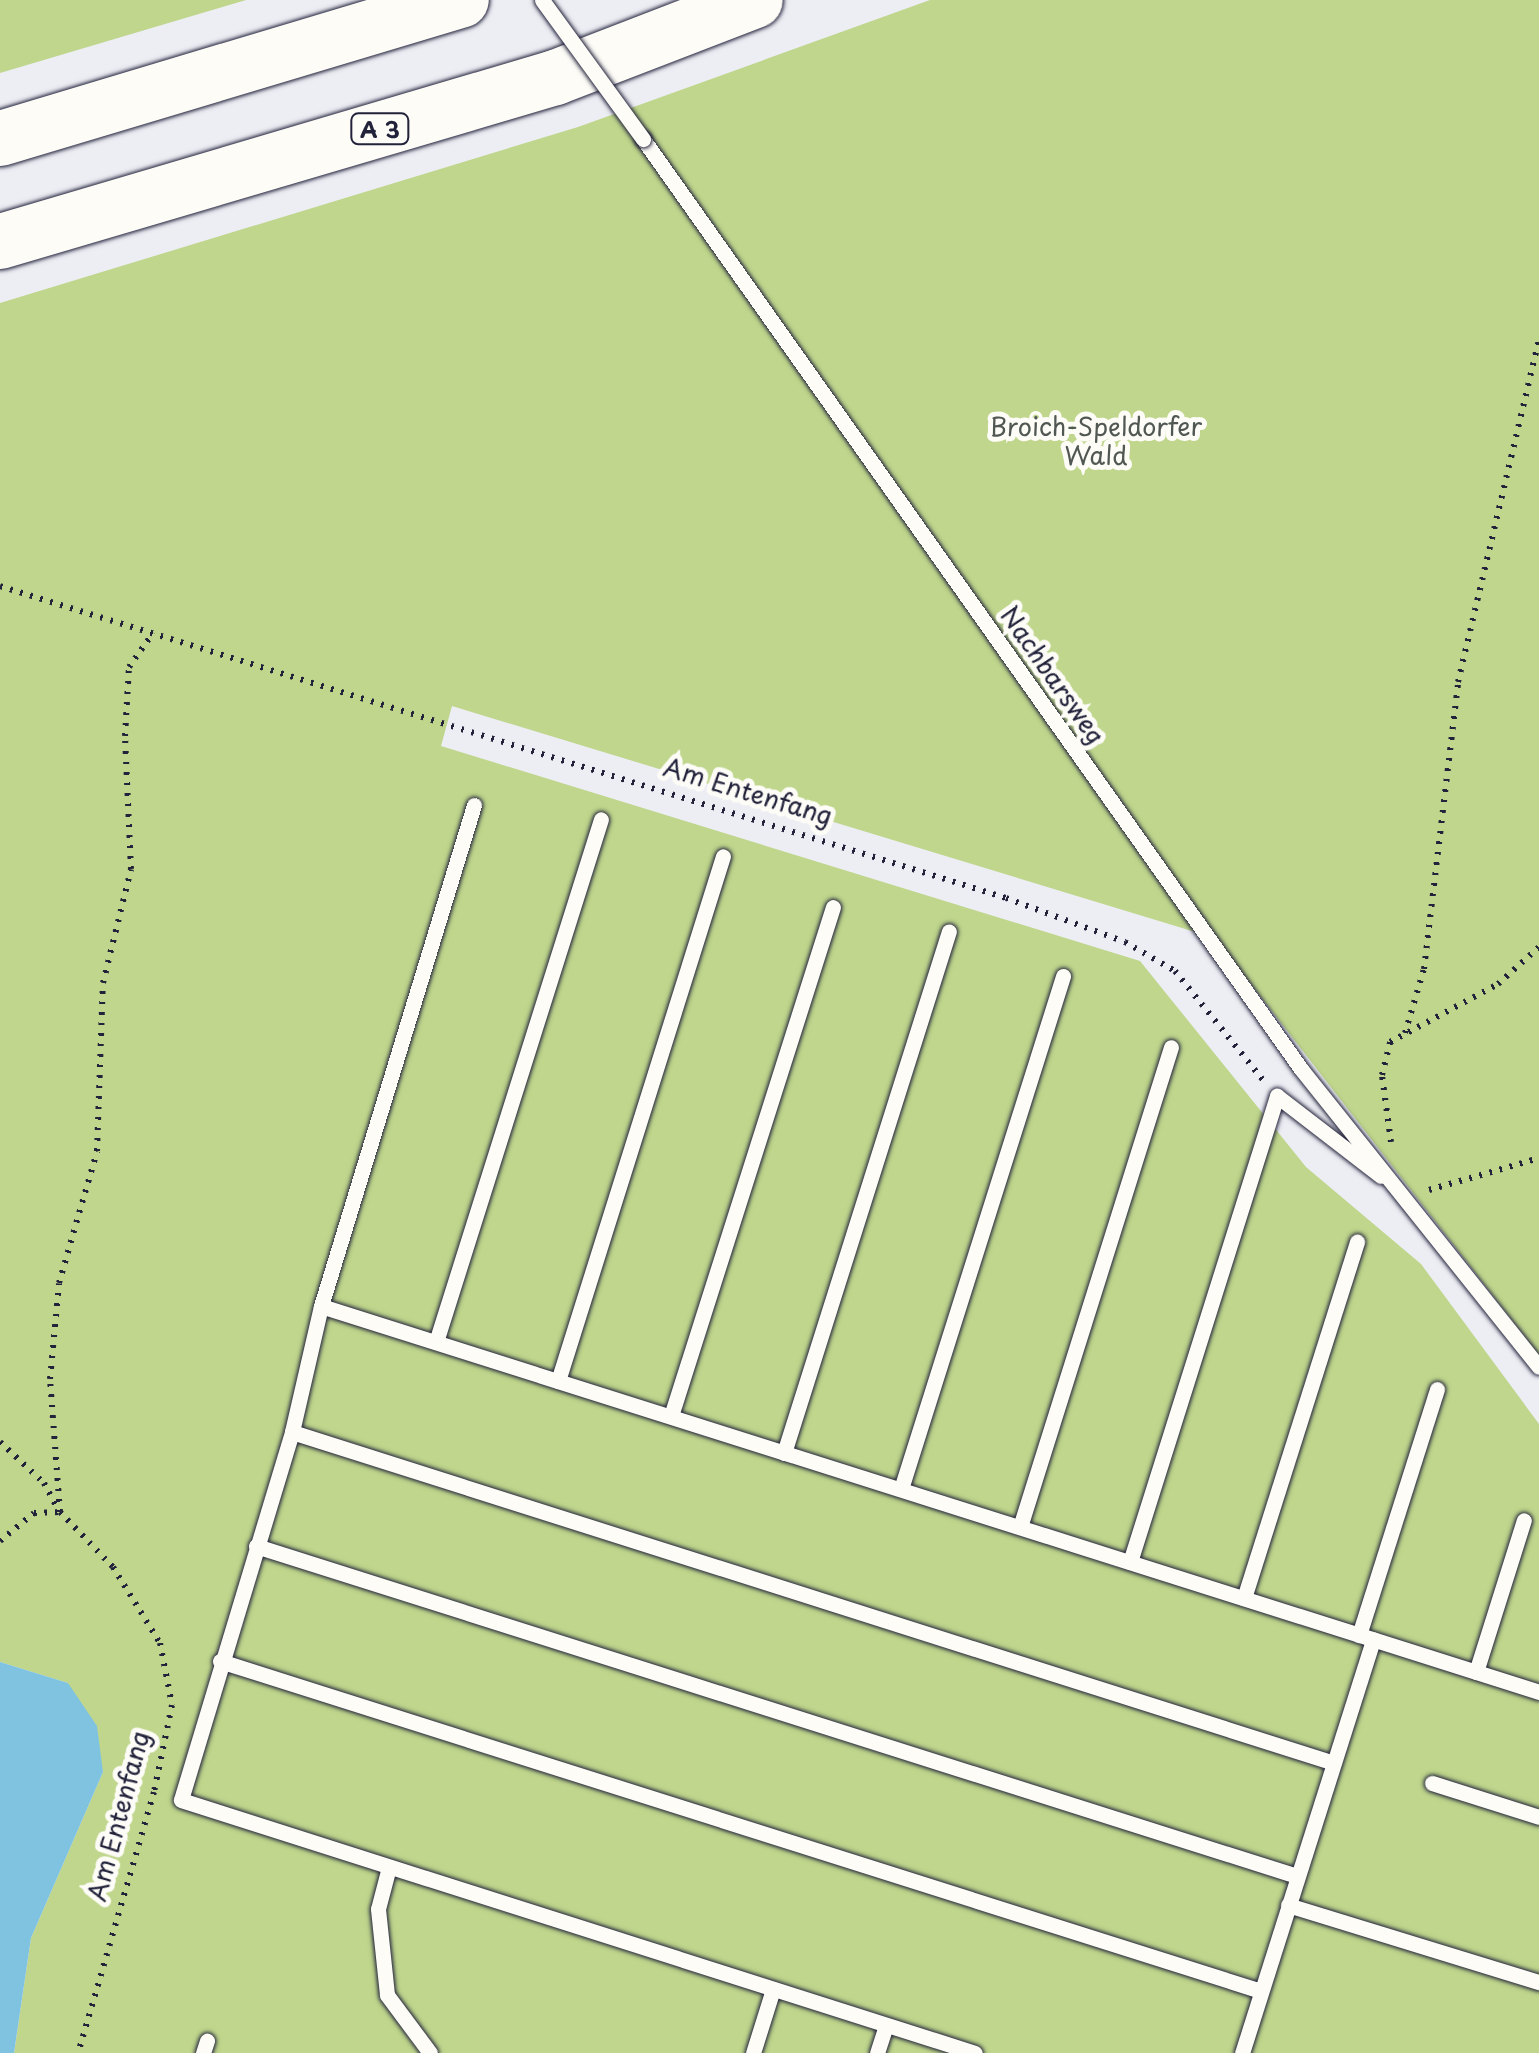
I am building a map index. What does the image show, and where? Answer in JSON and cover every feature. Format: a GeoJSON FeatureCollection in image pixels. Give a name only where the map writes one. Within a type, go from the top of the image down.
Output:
{"type":"FeatureCollection","features":[{"type":"Feature","properties":{"kind":"highway"},"geometry":{"type":"LineString","coordinates":[[0,138],[461,0]]}},
{"type":"Feature","properties":{"kind":"highway","name":"A 3"},"geometry":{"type":"LineString","coordinates":[[0,242],[555,77],[756,0]]}},
{"type":"Feature","properties":{"kind":"lane","name":"Nachbarsweg"},"geometry":{"type":"LineString","coordinates":[[542,0],[1301,1069],[1539,1368]]}},
{"type":"Feature","properties":{"kind":"lane"},"geometry":{"type":"LineString","coordinates":[[474,805],[321,1306],[292,1432],[181,1800],[976,2053]]}},
{"type":"Feature","properties":{"kind":"lane"},"geometry":{"type":"LineString","coordinates":[[436,1342],[601,819]]}},
{"type":"Feature","properties":{"kind":"lane"},"geometry":{"type":"LineString","coordinates":[[558,1381],[723,856]]}},
{"type":"Feature","properties":{"kind":"lane"},"geometry":{"type":"LineString","coordinates":[[671,1416],[832,907]]}},
{"type":"Feature","properties":{"kind":"lane"},"geometry":{"type":"LineString","coordinates":[[784,1452],[949,931]]}},
{"type":"Feature","properties":{"kind":"lane"},"geometry":{"type":"LineString","coordinates":[[901,1489],[1063,976]]}},
{"type":"Feature","properties":{"kind":"lane"},"geometry":{"type":"LineString","coordinates":[[1020,1527],[1171,1047]]}},
{"type":"Feature","properties":{"kind":"lane"},"geometry":{"type":"LineString","coordinates":[[1130,1562],[1276,1096],[1397,1186]]}},
{"type":"Feature","properties":{"kind":"lane"},"geometry":{"type":"LineString","coordinates":[[1244,1598],[1357,1242]]}},
{"type":"Feature","properties":{"kind":"lane"},"geometry":{"type":"LineString","coordinates":[[321,1306],[1539,1692]]}},
{"type":"Feature","properties":{"kind":"lane"},"geometry":{"type":"LineString","coordinates":[[1242,2053],[1334,1763],[1437,1389]]}},
{"type":"Feature","properties":{"kind":"lane"},"geometry":{"type":"LineString","coordinates":[[292,1432],[1334,1763]]}},
{"type":"Feature","properties":{"kind":"lane"},"geometry":{"type":"LineString","coordinates":[[1476,1672],[1524,1520]]}},
{"type":"Feature","properties":{"kind":"lane"},"geometry":{"type":"LineString","coordinates":[[256,1546],[1298,1876]]}},
{"type":"Feature","properties":{"kind":"lane"},"geometry":{"type":"LineString","coordinates":[[220,1661],[1262,1991]]}},
{"type":"Feature","properties":{"kind":"lane"},"geometry":{"type":"LineString","coordinates":[[1432,1783],[1539,1816]]}},
{"type":"Feature","properties":{"kind":"lane"},"geometry":{"type":"LineString","coordinates":[[389,1867],[378,1910],[387,1995],[430,2053]]}},
{"type":"Feature","properties":{"kind":"lane"},"geometry":{"type":"LineString","coordinates":[[1288,1905],[1539,1982]]}},
{"type":"Feature","properties":{"kind":"lane"},"geometry":{"type":"LineString","coordinates":[[753,2053],[772,1989]]}},
{"type":"Feature","properties":{"kind":"lane"},"geometry":{"type":"LineString","coordinates":[[877,2053],[886,2024]]}},
{"type":"Feature","properties":{"kind":"path"},"geometry":{"type":"LineString","coordinates":[[1405,1033],[1424,969],[1458,682],[1539,338]]}},
{"type":"Feature","properties":{"kind":"path","name":"Am Entenfang"},"geometry":{"type":"LineString","coordinates":[[0,586],[1006,898],[1125,942],[1175,971],[1276,1096]]}},
{"type":"Feature","properties":{"kind":"path"},"geometry":{"type":"LineString","coordinates":[[0,1542],[34,1513],[60,1512],[50,1379],[59,1282],[98,1150],[103,983],[131,869],[125,736],[130,668],[153,633]]}},
{"type":"Feature","properties":{"kind":"path"},"geometry":{"type":"LineString","coordinates":[[1539,947],[1498,984],[1390,1042],[1382,1075],[1397,1186],[1437,1192],[1539,1158]]}},
{"type":"Feature","properties":{"kind":"path","name":"Am Entenfang"},"geometry":{"type":"LineString","coordinates":[[0,1442],[44,1483],[60,1512],[112,1567],[160,1643],[172,1705],[154,1792],[78,2053]]}},
{"type":"Feature","properties":{"kind":"green space"},"geometry":{"type":"Polygon","coordinates":[[[0,0],[246,0],[0,73],[0,0]]]}},
{"type":"Feature","properties":{"kind":"green space","name":"Broich-Speldorfer Wald"},"geometry":{"type":"Polygon","coordinates":[[[930,0],[1539,0],[1539,1355],[1215,938],[452,706],[441,746],[1140,961],[1306,1167],[1421,1264],[1539,1424],[1539,2053],[14,2053],[31,1938],[103,1772],[68,1683],[0,1662],[0,303],[578,127],[930,0]]]}},
{"type":"Feature","properties":{"kind":"water"},"geometry":{"type":"Polygon","coordinates":[[[0,1662],[68,1683],[97,1726],[103,1772],[31,1938],[14,2053],[0,2053],[0,1662]]]}}]}
